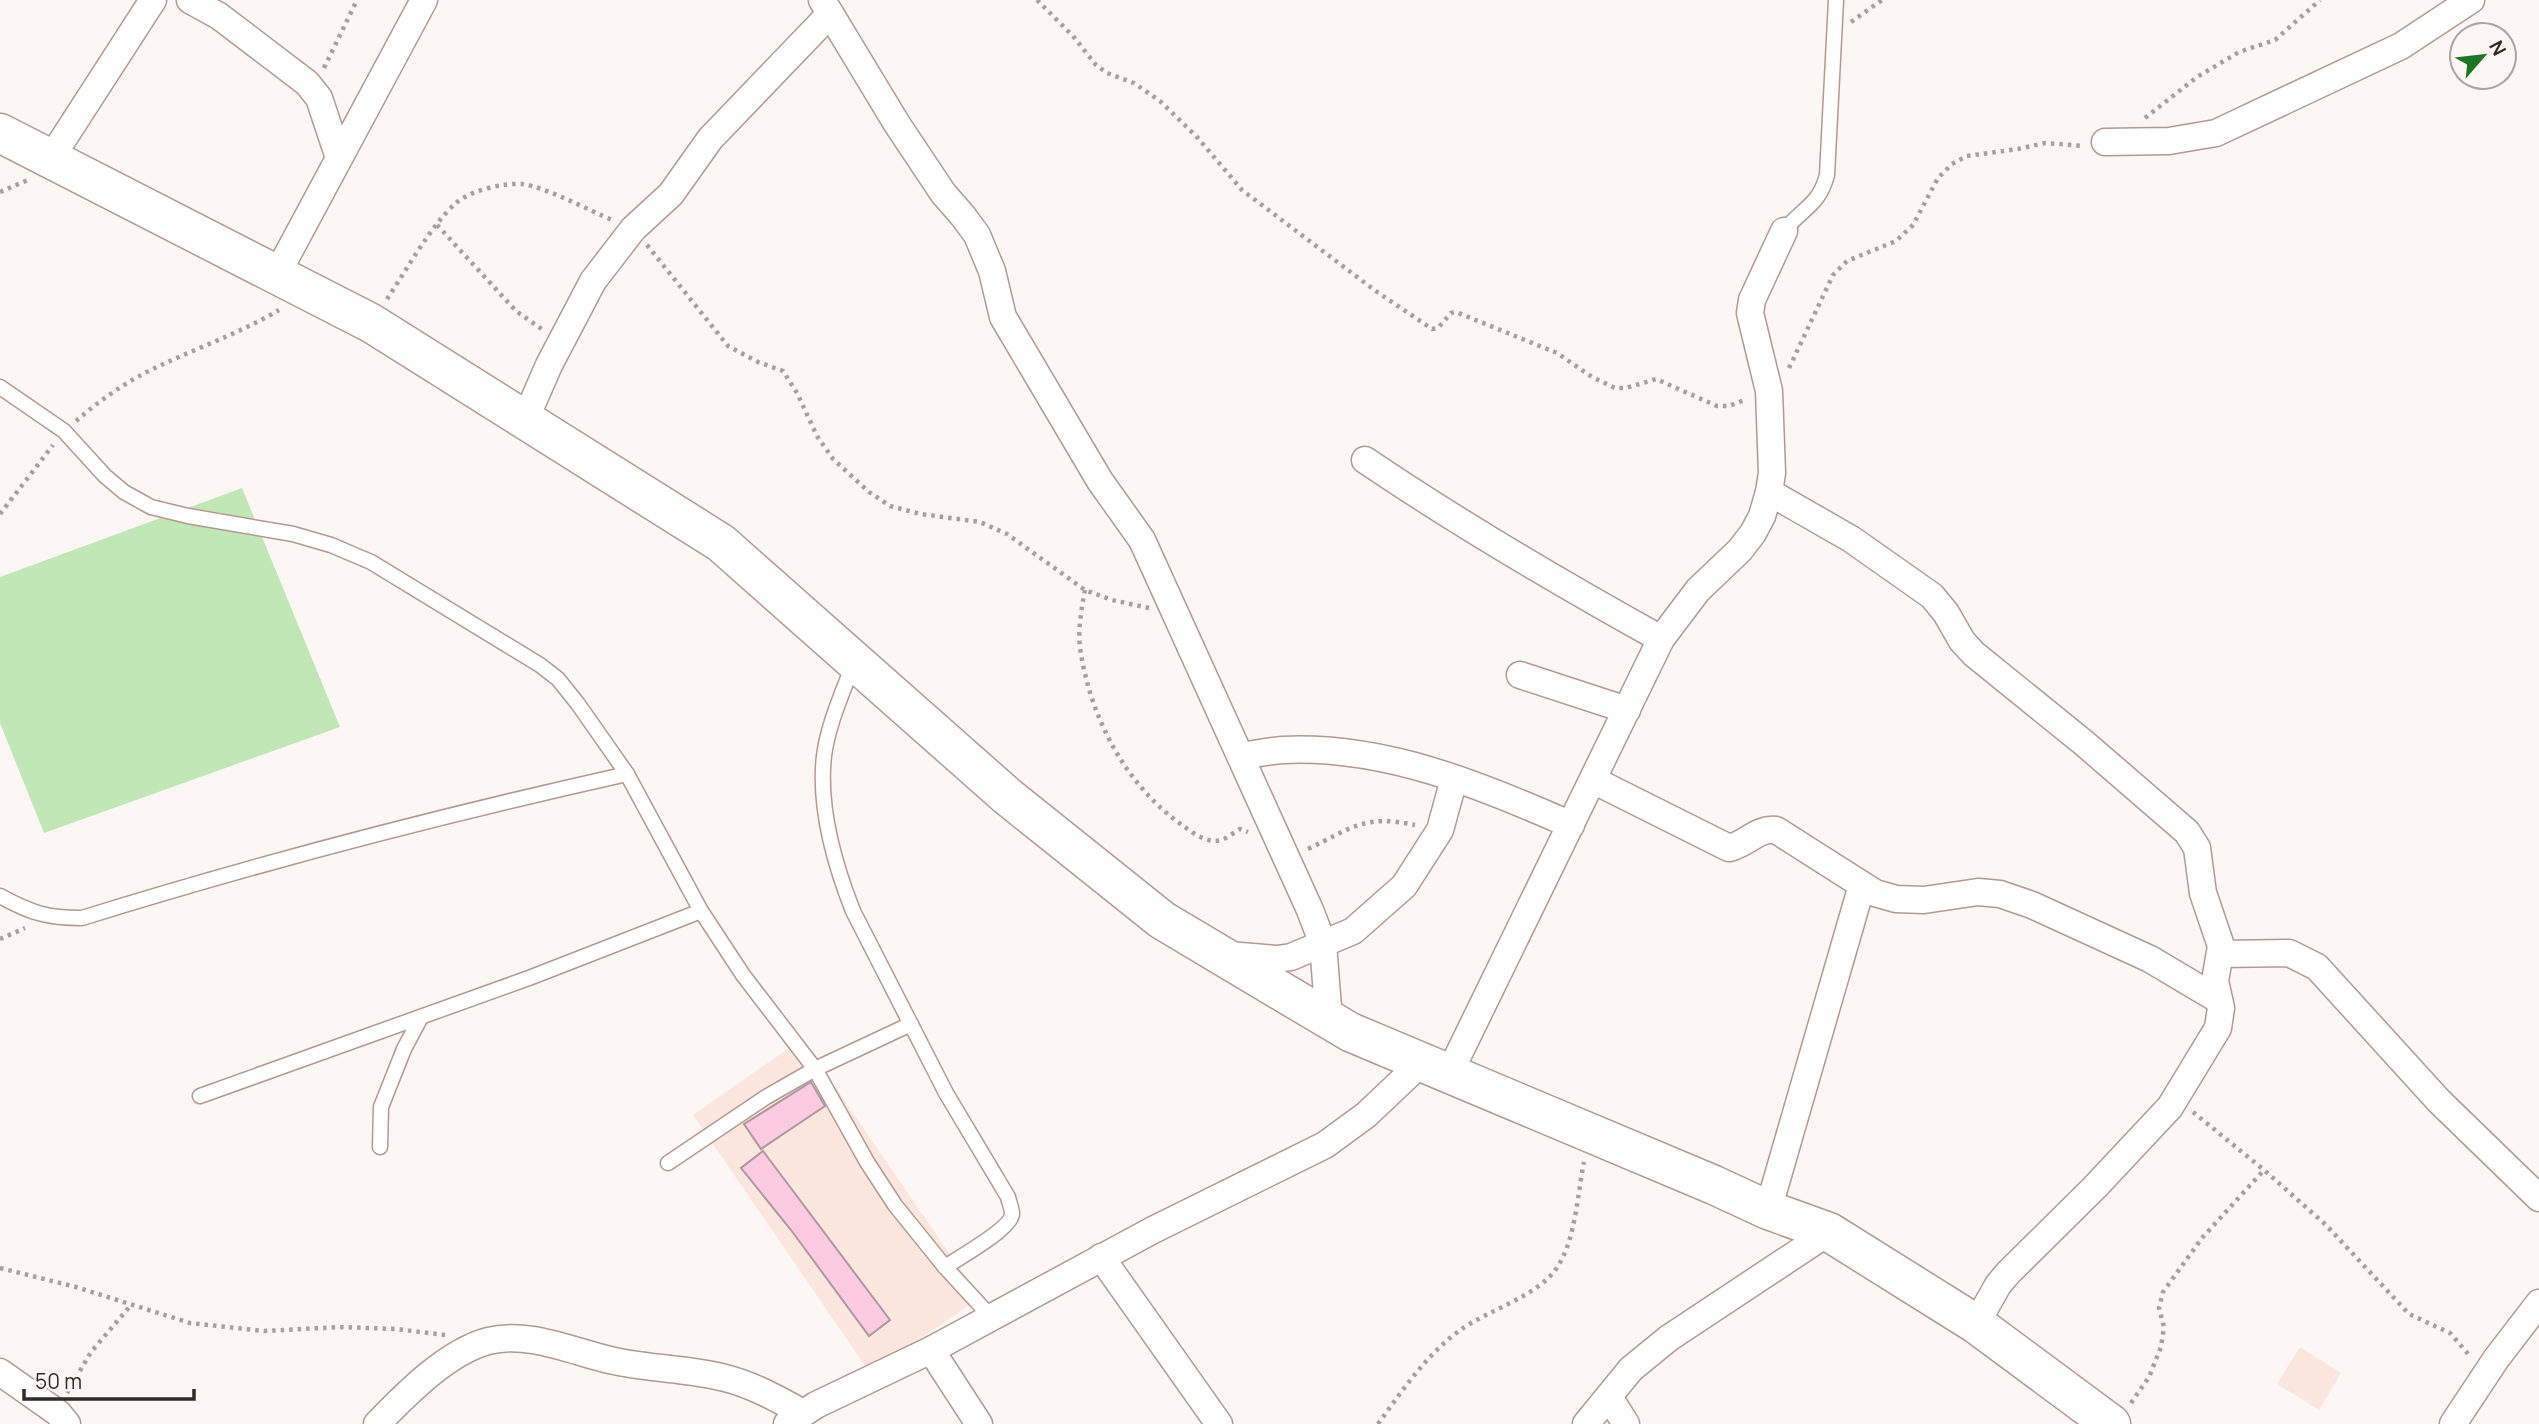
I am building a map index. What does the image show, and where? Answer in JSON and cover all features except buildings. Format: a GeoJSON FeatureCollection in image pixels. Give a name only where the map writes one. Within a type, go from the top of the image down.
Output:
{"type":"FeatureCollection","features":[{"type":"Feature","properties":{"kind":"main road"},"geometry":{"type":"LineString","coordinates":[[0,133],[371,323],[721,543],[1007,796],[1162,919],[1329,1020],[1350,1032],[1768,1210],[1829,1232],[2121,1415]]}},
{"type":"Feature","properties":{"kind":"street"},"geometry":{"type":"LineString","coordinates":[[51,158],[153,0]]}},
{"type":"Feature","properties":{"kind":"street"},"geometry":{"type":"LineString","coordinates":[[190,0],[219,16],[307,83],[319,98],[339,158]]}},
{"type":"Feature","properties":{"kind":"street"},"geometry":{"type":"LineString","coordinates":[[293,283],[339,158],[424,0]]}},
{"type":"Feature","properties":{"kind":"street"},"geometry":{"type":"LineString","coordinates":[[2105,142],[2169,141],[2216,132],[2401,47],[2471,0]]}},
{"type":"Feature","properties":{"kind":"street"},"geometry":{"type":"LineString","coordinates":[[525,420],[561,341],[593,281],[633,229],[671,194],[710,139],[826,7],[935,182],[977,235],[992,271],[1003,317],[1100,481],[1142,540],[1283,848],[1323,944],[1329,1020]]}},
{"type":"Feature","properties":{"kind":"street"},"geometry":{"type":"LineString","coordinates":[[377,1424],[400,1400],[460,1353],[488,1341],[518,1339],[564,1347],[617,1362],[724,1377],[758,1388],[795,1419],[931,1350],[1101,1257],[1325,1144],[1435,1068],[1571,825],[1661,639],[1698,590],[1746,541],[1762,516],[1772,473],[1770,403],[1750,313],[1752,300],[1784,231]]}},
{"type":"Feature","properties":{"kind":"street"},"geometry":{"type":"LineString","coordinates":[[1365,460],[1451,517],[1661,639]]}},
{"type":"Feature","properties":{"kind":"street"},"geometry":{"type":"LineString","coordinates":[[1769,492],[1851,539],[1931,596],[1947,613],[1962,641],[1974,654],[2084,743],[2192,836],[2197,848],[2203,892],[2220,939],[2222,954],[2215,981],[2221,1019],[2178,1096],[2095,1187],[2008,1273],[1976,1324]]}},
{"type":"Feature","properties":{"kind":"street"},"geometry":{"type":"LineString","coordinates":[[1520,675],[1627,710]]}},
{"type":"Feature","properties":{"kind":"street"},"geometry":{"type":"LineString","coordinates":[[1241,756],[1282,750],[1328,751],[1395,760],[1496,792],[1571,825]]}},
{"type":"Feature","properties":{"kind":"street"},"geometry":{"type":"LineString","coordinates":[[1220,954],[1277,959],[1291,957],[1353,931],[1404,886],[1440,830],[1454,779]]}},
{"type":"Feature","properties":{"kind":"street"},"geometry":{"type":"LineString","coordinates":[[1593,780],[1729,848],[1761,831],[1776,830],[1861,885],[1896,900],[1924,900],[1978,892],[2000,894],[2032,905],[2150,958],[2219,1000]]}},
{"type":"Feature","properties":{"kind":"street"},"geometry":{"type":"LineString","coordinates":[[1768,1210],[1861,885]]}},
{"type":"Feature","properties":{"kind":"street"},"geometry":{"type":"LineString","coordinates":[[2222,954],[2289,953],[2316,967],[2439,1101],[2539,1198]]}},
{"type":"Feature","properties":{"kind":"street"},"geometry":{"type":"LineString","coordinates":[[1586,1424],[1631,1368],[1669,1338],[1829,1232]]}},
{"type":"Feature","properties":{"kind":"street"},"geometry":{"type":"LineString","coordinates":[[1101,1257],[1219,1424]]}},
{"type":"Feature","properties":{"kind":"street"},"geometry":{"type":"LineString","coordinates":[[2453,1424],[2485,1375],[2539,1303]]}},
{"type":"Feature","properties":{"kind":"street"},"geometry":{"type":"LineString","coordinates":[[931,1350],[979,1424]]}},
{"type":"Feature","properties":{"kind":"street"},"geometry":{"type":"LineString","coordinates":[[0,1371],[62,1418]]}},
{"type":"Feature","properties":{"kind":"street"},"geometry":{"type":"LineString","coordinates":[[1609,1397],[1626,1424]]}},
{"type":"Feature","properties":{"kind":"lane"},"geometry":{"type":"LineString","coordinates":[[1784,231],[1791,221],[1818,198],[1827,175],[1836,0]]}},
{"type":"Feature","properties":{"kind":"lane"},"geometry":{"type":"LineString","coordinates":[[0,387],[64,431],[105,476],[124,492],[151,507],[293,534],[331,545],[381,569],[540,665],[558,679],[627,774],[701,911],[743,975],[815,1069],[867,1162],[895,1205],[945,1267],[991,1317]]}},
{"type":"Feature","properties":{"kind":"lane"},"geometry":{"type":"LineString","coordinates":[[854,661],[824,755],[827,822],[841,880],[853,911],[946,1093],[1008,1197],[1012,1213],[1010,1220],[998,1231],[945,1267]]}},
{"type":"Feature","properties":{"kind":"lane"},"geometry":{"type":"LineString","coordinates":[[0,896],[22,908],[51,918],[82,918],[275,861],[517,798],[627,774]]}},
{"type":"Feature","properties":{"kind":"lane"},"geometry":{"type":"LineString","coordinates":[[201,1096],[421,1017],[701,911]]}},
{"type":"Feature","properties":{"kind":"lane"},"geometry":{"type":"LineString","coordinates":[[380,1147],[381,1107],[404,1049],[421,1017]]}},
{"type":"Feature","properties":{"kind":"lane"},"geometry":{"type":"LineString","coordinates":[[668,1163],[765,1097],[815,1069],[911,1024]]}},
{"type":"Feature","properties":{"kind":"path"},"geometry":{"type":"LineString","coordinates":[[324,114],[322,72],[357,0]]}},
{"type":"Feature","properties":{"kind":"path"},"geometry":{"type":"LineString","coordinates":[[1037,0],[1073,36],[1096,65],[1107,73],[1133,83],[1160,101],[1197,137],[1242,190],[1377,292],[1432,329],[1438,328],[1451,313],[1456,312],[1556,353],[1592,377],[1615,387],[1626,388],[1656,379],[1717,406],[1770,403],[1833,275],[1847,261],[1896,241],[1913,225],[1938,178],[1952,164],[1967,156],[2045,143],[2082,146],[2105,142],[2130,130],[2197,78],[2239,52],[2275,40],[2320,0]]}},
{"type":"Feature","properties":{"kind":"path"},"geometry":{"type":"LineString","coordinates":[[1834,36],[1882,0]]}},
{"type":"Feature","properties":{"kind":"path"},"geometry":{"type":"LineString","coordinates":[[371,323],[437,225],[455,204],[468,195],[499,187],[523,184],[537,188],[633,229],[728,346],[783,372],[833,459],[869,492],[890,506],[921,514],[980,522],[1007,534],[1085,590],[1112,600],[1176,613]]}},
{"type":"Feature","properties":{"kind":"path"},"geometry":{"type":"LineString","coordinates":[[437,225],[516,311],[561,341]]}},
{"type":"Feature","properties":{"kind":"path"},"geometry":{"type":"LineString","coordinates":[[0,514],[64,431],[112,393],[154,369],[266,317],[293,283]]}},
{"type":"Feature","properties":{"kind":"path"},"geometry":{"type":"LineString","coordinates":[[1085,590],[1080,652],[1089,691],[1108,739],[1136,781],[1167,814],[1199,837],[1221,840],[1240,829],[1283,848],[1300,852],[1355,824],[1379,820],[1440,830]]}},
{"type":"Feature","properties":{"kind":"path"},"geometry":{"type":"LineString","coordinates":[[2178,1096],[2205,1123],[2326,1225],[2409,1314],[2443,1328],[2457,1339],[2485,1375]]}},
{"type":"Feature","properties":{"kind":"path"},"geometry":{"type":"LineString","coordinates":[[1378,1424],[1438,1348],[1461,1329],[1535,1288],[1556,1270],[1567,1250],[1590,1134]]}},
{"type":"Feature","properties":{"kind":"path"},"geometry":{"type":"LineString","coordinates":[[2121,1415],[2148,1377],[2161,1347],[2164,1327],[2159,1308],[2163,1292],[2202,1238],[2264,1170]]}},
{"type":"Feature","properties":{"kind":"path"},"geometry":{"type":"LineString","coordinates":[[0,1268],[190,1323],[264,1331],[340,1327],[396,1329],[488,1341]]}},
{"type":"Feature","properties":{"kind":"path"},"geometry":{"type":"LineString","coordinates":[[62,1418],[91,1352],[131,1304]]}},
{"type":"Feature","properties":{"kind":"shaded area"},"geometry":{"type":"Polygon","coordinates":[[[802,1039],[980,1298],[870,1373],[693,1115],[802,1039]]]}},
{"type":"Feature","properties":{"kind":"shaded area"},"geometry":{"type":"Polygon","coordinates":[[[2300,1347],[2341,1373],[2319,1410],[2277,1384],[2300,1347]]]}},
{"type":"Feature","properties":{"kind":"green space"},"geometry":{"type":"Polygon","coordinates":[[[242,488],[340,727],[44,833],[0,723],[0,577],[242,488]]]}}]}
